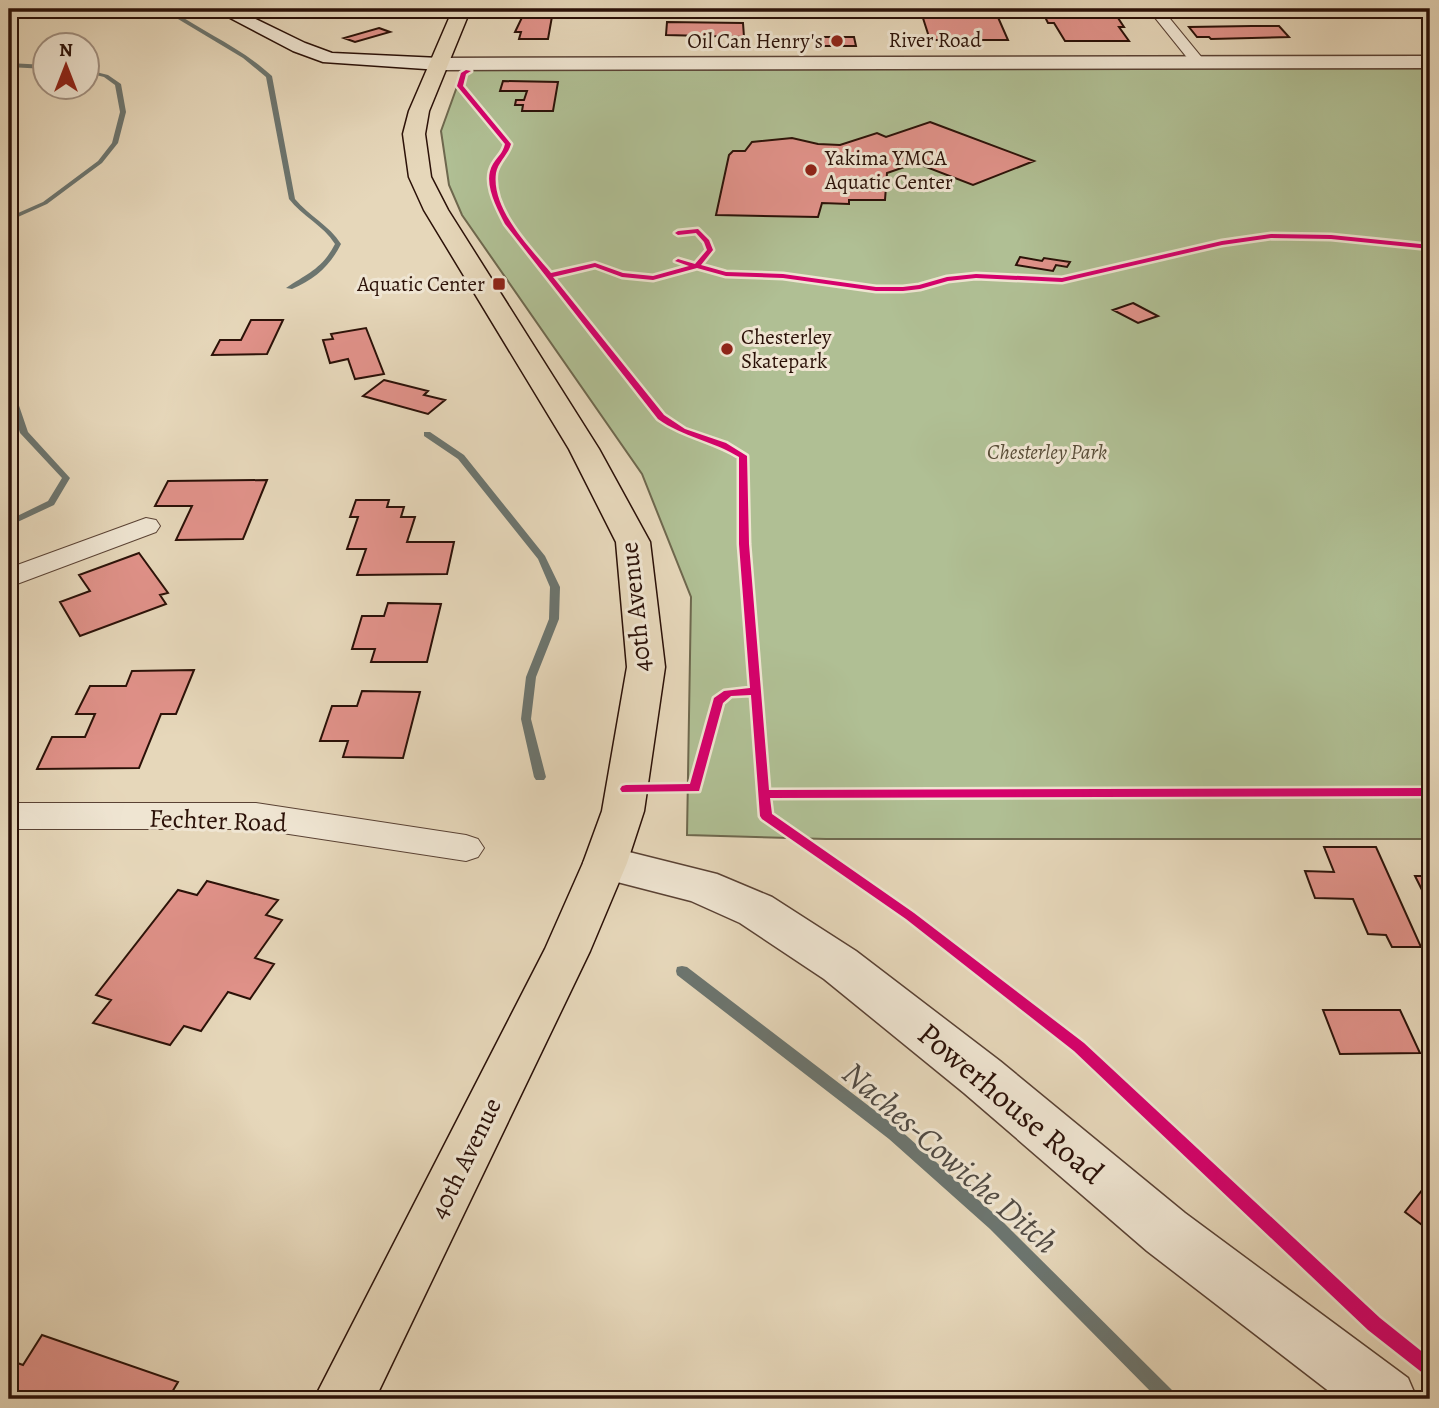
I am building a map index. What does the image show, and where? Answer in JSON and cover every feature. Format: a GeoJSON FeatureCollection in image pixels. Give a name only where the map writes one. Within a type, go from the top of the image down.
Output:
{"type":"FeatureCollection","features":[{"type":"Feature","properties":{"kind":"main road","name":"40th Avenue"},"geometry":{"type":"LineString","coordinates":[[344,1399],[567,951],[605,863],[623,811],[646,667],[633,542],[584,449],[436,211],[420,177],[414,134],[419,111],[460,11]]}},
{"type":"Feature","properties":{"kind":"street","name":"River Road"},"geometry":{"type":"LineString","coordinates":[[222,9],[299,47],[330,58],[440,64],[1430,62]]}},
{"type":"Feature","properties":{"kind":"street"},"geometry":{"type":"LineString","coordinates":[[1155,9],[1198,62]]}},
{"type":"Feature","properties":{"kind":"street"},"geometry":{"type":"LineString","coordinates":[[9,578],[146,526]]}},
{"type":"Feature","properties":{"kind":"street","name":"Fechter Road"},"geometry":{"type":"LineString","coordinates":[[9,816],[256,816],[467,848]]}},
{"type":"Feature","properties":{"kind":"street","name":"Powerhouse Road"},"geometry":{"type":"LineString","coordinates":[[605,863],[701,886],[756,910],[840,965],[982,1077],[1166,1232],[1387,1399]]}},
{"type":"Feature","properties":{"kind":"green space","name":"Chesterley Park"},"geometry":{"type":"Polygon","coordinates":[[[1430,68],[1430,839],[826,839],[687,835],[691,597],[642,474],[462,215],[449,185],[441,131],[463,70],[1430,68]]]}},
{"type":"Feature","properties":{"kind":"building"},"geometry":{"type":"Polygon","coordinates":[[[526,9],[553,11],[548,39],[519,39],[521,32],[515,32],[526,9]]]}},
{"type":"Feature","properties":{"kind":"building"},"geometry":{"type":"Polygon","coordinates":[[[922,15],[997,15],[1008,40],[930,40],[922,15]]]}},
{"type":"Feature","properties":{"kind":"building"},"geometry":{"type":"Polygon","coordinates":[[[1044,15],[1116,15],[1124,27],[1119,27],[1129,41],[1065,41],[1054,23],[1048,23],[1044,15]]]}},
{"type":"Feature","properties":{"kind":"building"},"geometry":{"type":"Polygon","coordinates":[[[667,22],[743,23],[744,37],[666,35],[667,22]]]}},
{"type":"Feature","properties":{"kind":"building"},"geometry":{"type":"Polygon","coordinates":[[[1279,26],[1289,37],[1211,39],[1197,37],[1189,27],[1279,26]]]}},
{"type":"Feature","properties":{"kind":"building"},"geometry":{"type":"Polygon","coordinates":[[[379,28],[390,32],[355,42],[344,38],[379,28]]]}},
{"type":"Feature","properties":{"kind":"building","name":"Oil Can Henry's"},"geometry":{"type":"Polygon","coordinates":[[[818,37],[854,37],[856,46],[820,46],[818,37]]]}},
{"type":"Feature","properties":{"kind":"building"},"geometry":{"type":"Polygon","coordinates":[[[503,81],[558,82],[553,111],[522,111],[523,105],[515,105],[516,100],[524,100],[527,91],[500,91],[503,81]]]}},
{"type":"Feature","properties":{"kind":"building","name":"Yakima YMCA Aquatic Center"},"geometry":{"type":"Polygon","coordinates":[[[930,122],[1034,161],[973,185],[916,163],[887,173],[885,200],[849,200],[849,204],[822,203],[818,217],[716,215],[729,155],[733,151],[745,151],[752,142],[792,138],[818,144],[840,145],[877,133],[886,137],[930,122]]]}},
{"type":"Feature","properties":{"kind":"building"},"geometry":{"type":"Polygon","coordinates":[[[1020,257],[1070,262],[1067,267],[1056,265],[1053,271],[1016,265],[1020,257]]]}},
{"type":"Feature","properties":{"kind":"building"},"geometry":{"type":"Polygon","coordinates":[[[1133,303],[1158,316],[1138,323],[1113,310],[1133,303]]]}},
{"type":"Feature","properties":{"kind":"building"},"geometry":{"type":"Polygon","coordinates":[[[251,320],[283,320],[267,354],[212,355],[220,340],[241,340],[251,320]]]}},
{"type":"Feature","properties":{"kind":"building"},"geometry":{"type":"Polygon","coordinates":[[[366,328],[384,374],[355,379],[348,359],[330,363],[323,340],[333,339],[331,334],[366,328]]]}},
{"type":"Feature","properties":{"kind":"building"},"geometry":{"type":"Polygon","coordinates":[[[384,380],[428,391],[424,395],[445,400],[428,414],[363,396],[384,380]]]}},
{"type":"Feature","properties":{"kind":"building"},"geometry":{"type":"Polygon","coordinates":[[[267,480],[243,539],[176,540],[192,506],[155,506],[168,481],[267,480]]]}},
{"type":"Feature","properties":{"kind":"building"},"geometry":{"type":"Polygon","coordinates":[[[356,500],[389,500],[387,507],[404,507],[401,517],[415,517],[407,542],[454,542],[447,574],[357,575],[366,549],[347,549],[358,517],[350,517],[356,500]]]}},
{"type":"Feature","properties":{"kind":"building"},"geometry":{"type":"Polygon","coordinates":[[[139,553],[168,593],[160,595],[166,604],[80,636],[60,602],[90,591],[79,575],[139,553]]]}},
{"type":"Feature","properties":{"kind":"building"},"geometry":{"type":"Polygon","coordinates":[[[388,603],[441,604],[427,662],[371,662],[375,649],[352,649],[362,616],[384,616],[388,603]]]}},
{"type":"Feature","properties":{"kind":"building"},"geometry":{"type":"Polygon","coordinates":[[[194,670],[176,714],[161,714],[139,768],[37,769],[52,737],[85,737],[95,714],[76,714],[90,686],[126,686],[132,671],[194,670]]]}},
{"type":"Feature","properties":{"kind":"building"},"geometry":{"type":"Polygon","coordinates":[[[362,691],[420,692],[403,758],[343,757],[348,741],[320,741],[332,706],[357,706],[362,691]]]}},
{"type":"Feature","properties":{"kind":"building"},"geometry":{"type":"Polygon","coordinates":[[[1324,847],[1376,847],[1421,947],[1392,947],[1386,935],[1368,934],[1353,899],[1315,898],[1305,871],[1334,872],[1324,847]]]}},
{"type":"Feature","properties":{"kind":"building"},"geometry":{"type":"Polygon","coordinates":[[[1415,876],[1430,876],[1430,906],[1415,876]]]}},
{"type":"Feature","properties":{"kind":"building"},"geometry":{"type":"Polygon","coordinates":[[[207,881],[278,900],[266,915],[282,920],[255,958],[274,964],[250,999],[228,992],[201,1031],[184,1026],[170,1045],[93,1023],[111,1000],[96,995],[178,890],[197,895],[207,881]]]}},
{"type":"Feature","properties":{"kind":"building"},"geometry":{"type":"Polygon","coordinates":[[[1323,1010],[1400,1010],[1420,1053],[1340,1054],[1323,1010]]]}},
{"type":"Feature","properties":{"kind":"building"},"geometry":{"type":"Polygon","coordinates":[[[1430,1180],[1430,1231],[1405,1212],[1430,1180]]]}},
{"type":"Feature","properties":{"kind":"building"},"geometry":{"type":"Polygon","coordinates":[[[42,1335],[178,1382],[168,1399],[9,1399],[9,1360],[23,1365],[42,1335]]]}},
{"type":"Feature","properties":{"kind":"waterway","name":"Naches-Cowiche Ditch"},"geometry":{"type":"LineString","coordinates":[[167,9],[245,57],[269,76],[292,199],[328,231],[338,244],[318,271],[290,288]]}},
{"type":"Feature","properties":{"kind":"waterway"},"geometry":{"type":"LineString","coordinates":[[9,65],[32,66]]}},
{"type":"Feature","properties":{"kind":"waterway"},"geometry":{"type":"LineString","coordinates":[[9,219],[45,203],[100,162],[115,143],[123,112],[118,84],[102,75]]}},
{"type":"Feature","properties":{"kind":"waterway"},"geometry":{"type":"LineString","coordinates":[[9,388],[24,433],[66,478],[51,503],[9,523]]}},
{"type":"Feature","properties":{"kind":"waterway","name":"Naches-Cowiche Ditch"},"geometry":{"type":"LineString","coordinates":[[427,434],[461,457],[542,558],[555,587],[554,619],[531,677],[526,719],[540,777]]}},
{"type":"Feature","properties":{"kind":"waterway","name":"Naches-Cowiche Ditch"},"geometry":{"type":"LineString","coordinates":[[682,971],[894,1134],[995,1224],[1169,1399]]}},
{"type":"Feature","properties":{"kind":"cycle path"},"geometry":{"type":"LineString","coordinates":[[468,71],[464,73],[460,86],[508,144],[506,152],[495,165],[493,175],[496,196],[507,223],[661,417],[682,431],[723,445],[743,456],[744,544],[766,816],[910,916],[1079,1047],[1374,1324],[1430,1368]]}},
{"type":"Feature","properties":{"kind":"cycle path"},"geometry":{"type":"LineString","coordinates":[[548,276],[595,265],[622,275],[653,278],[697,266],[710,250],[707,241],[698,231],[678,233]]}},
{"type":"Feature","properties":{"kind":"cycle path"},"geometry":{"type":"LineString","coordinates":[[678,261],[726,274],[783,276],[876,289],[903,289],[947,279],[976,276],[1062,280],[1222,243],[1271,236],[1331,237],[1430,247]]}},
{"type":"Feature","properties":{"kind":"cycle path"},"geometry":{"type":"LineString","coordinates":[[626,789],[695,788],[718,701],[728,693],[756,691]]}},
{"type":"Feature","properties":{"kind":"cycle path"},"geometry":{"type":"LineString","coordinates":[[764,794],[1430,792]]}},
{"type":"Feature","properties":{"kind":"place","name":"Oil Can Henry's"},"geometry":{"type":"Point","coordinates":[837,41]}},
{"type":"Feature","properties":{"kind":"place","name":"Yakima YMCA Aquatic Center"},"geometry":{"type":"Point","coordinates":[811,170]}},
{"type":"Feature","properties":{"kind":"place","name":"Aquatic Center"},"geometry":{"type":"Point","coordinates":[499,284]}},
{"type":"Feature","properties":{"kind":"place","name":"Chesterley Skatepark"},"geometry":{"type":"Point","coordinates":[727,349]}}]}
